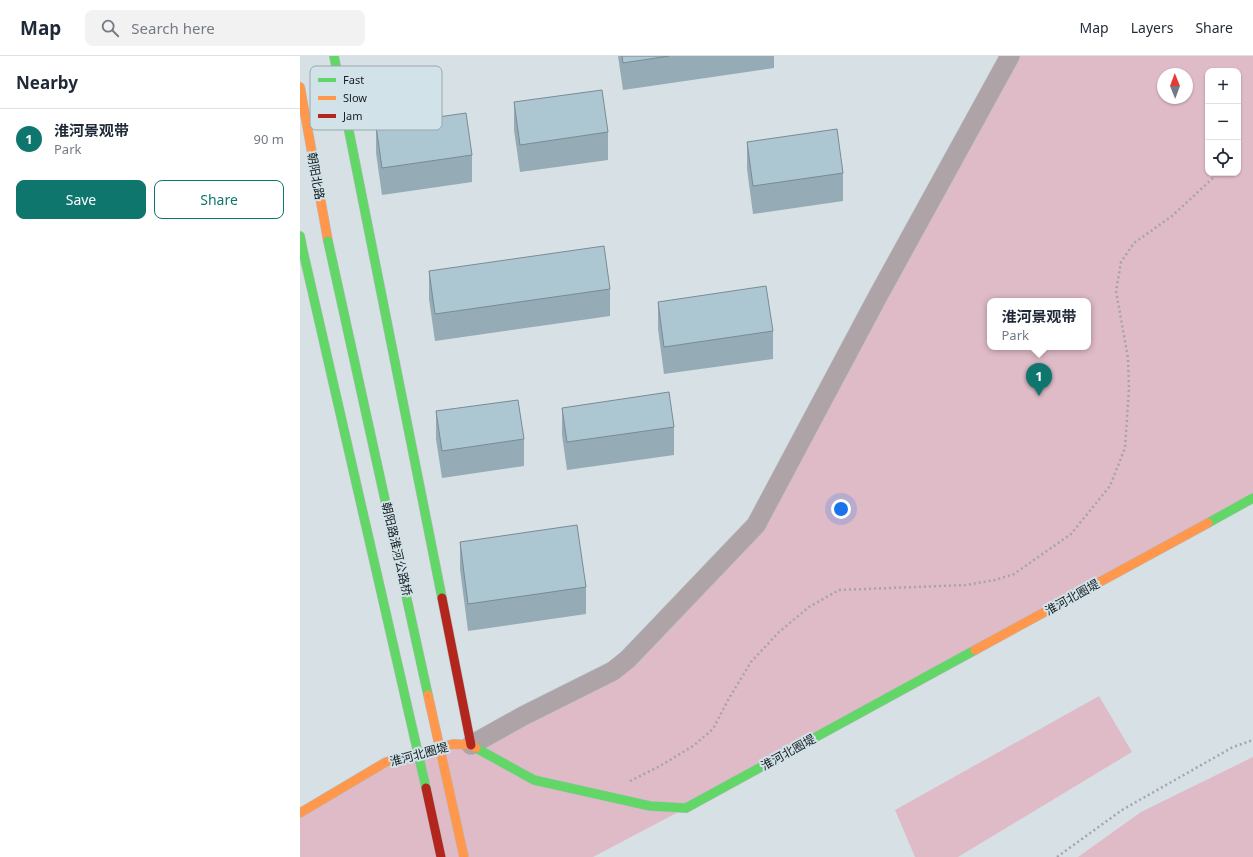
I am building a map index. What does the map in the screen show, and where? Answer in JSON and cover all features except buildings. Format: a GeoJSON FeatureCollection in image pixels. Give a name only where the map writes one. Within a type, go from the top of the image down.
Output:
{"type":"FeatureCollection","features":[{"type":"Feature","properties":{"kind":"main road"},"geometry":{"type":"LineString","coordinates":[[334,56],[336,66]]}},
{"type":"Feature","properties":{"kind":"main road","name":"朝阳北路"},"geometry":{"type":"LineString","coordinates":[[300,87],[328,241]]}},
{"type":"Feature","properties":{"kind":"main road"},"geometry":{"type":"LineString","coordinates":[[349,130],[471,745]]}},
{"type":"Feature","properties":{"kind":"main road","name":"朝阳路淮河公路桥"},"geometry":{"type":"LineString","coordinates":[[300,236],[441,857]]}},
{"type":"Feature","properties":{"kind":"main road","name":"朝阳路淮河公路桥"},"geometry":{"type":"LineString","coordinates":[[328,241],[464,857]]}},
{"type":"Feature","properties":{"kind":"main road","name":"淮河北圈堤"},"geometry":{"type":"LineString","coordinates":[[300,813],[386,762],[453,744],[471,745],[534,780],[650,806],[686,808],[1253,498]]}},
{"type":"Feature","properties":{"kind":"street"},"geometry":{"type":"LineString","coordinates":[[471,745],[523,716],[613,671],[628,659],[756,525],[878,296],[1010,56]]}},
{"type":"Feature","properties":{"kind":"path"},"geometry":{"type":"LineString","coordinates":[[627,782],[660,766],[693,746],[713,729],[750,662],[779,632],[809,607],[839,590],[966,585],[995,580],[1014,574],[1071,534],[1110,486],[1125,448],[1129,388],[1128,358],[1116,291],[1121,262],[1134,243],[1172,216],[1212,179],[1213,176]]}},
{"type":"Feature","properties":{"kind":"path"},"geometry":{"type":"LineString","coordinates":[[1057,857],[1122,810],[1233,747],[1253,740]]}},
{"type":"Feature","properties":{"kind":"shaded area"},"geometry":{"type":"Polygon","coordinates":[[[1010,56],[1253,56],[1253,498],[686,808],[593,857],[300,857],[300,813],[386,762],[456,744],[613,671],[756,525],[1010,56]]]}},
{"type":"Feature","properties":{"kind":"shaded area"},"geometry":{"type":"Polygon","coordinates":[[[1099,696],[1132,752],[958,857],[915,857],[895,810],[1099,696]]]}},
{"type":"Feature","properties":{"kind":"shaded area"},"geometry":{"type":"Polygon","coordinates":[[[1253,757],[1253,857],[1078,857],[1141,812],[1253,757]]]}},
{"type":"Feature","properties":{"kind":"traffic: fast"},"geometry":{"type":"LineString","coordinates":[[334,56],[336,66]]}},
{"type":"Feature","properties":{"kind":"traffic: fast"},"geometry":{"type":"LineString","coordinates":[[349,130],[442,598]]}},
{"type":"Feature","properties":{"kind":"traffic: fast"},"geometry":{"type":"LineString","coordinates":[[300,236],[303,251]]}},
{"type":"Feature","properties":{"kind":"traffic: fast"},"geometry":{"type":"LineString","coordinates":[[328,241],[428,695]]}},
{"type":"Feature","properties":{"kind":"traffic: fast"},"geometry":{"type":"LineString","coordinates":[[303,251],[426,788]]}},
{"type":"Feature","properties":{"kind":"traffic: fast"},"geometry":{"type":"LineString","coordinates":[[1208,523],[1253,498]]}},
{"type":"Feature","properties":{"kind":"traffic: fast"},"geometry":{"type":"LineString","coordinates":[[476,748],[534,780],[650,806],[686,808],[975,650]]}},
{"type":"Feature","properties":{"kind":"traffic: slow"},"geometry":{"type":"LineString","coordinates":[[300,87],[328,241]]}},
{"type":"Feature","properties":{"kind":"traffic: slow"},"geometry":{"type":"LineString","coordinates":[[975,650],[1208,523]]}},
{"type":"Feature","properties":{"kind":"traffic: slow"},"geometry":{"type":"LineString","coordinates":[[428,695],[464,857]]}},
{"type":"Feature","properties":{"kind":"traffic: slow"},"geometry":{"type":"LineString","coordinates":[[300,813],[386,762],[453,744],[471,745],[476,748]]}},
{"type":"Feature","properties":{"kind":"traffic: jam"},"geometry":{"type":"LineString","coordinates":[[442,598],[471,745]]}},
{"type":"Feature","properties":{"kind":"traffic: jam"},"geometry":{"type":"LineString","coordinates":[[426,788],[441,857]]}},
{"type":"Feature","properties":{"kind":"place","name":"淮河景观带"},"geometry":{"type":"Point","coordinates":[1039,396]}}]}
